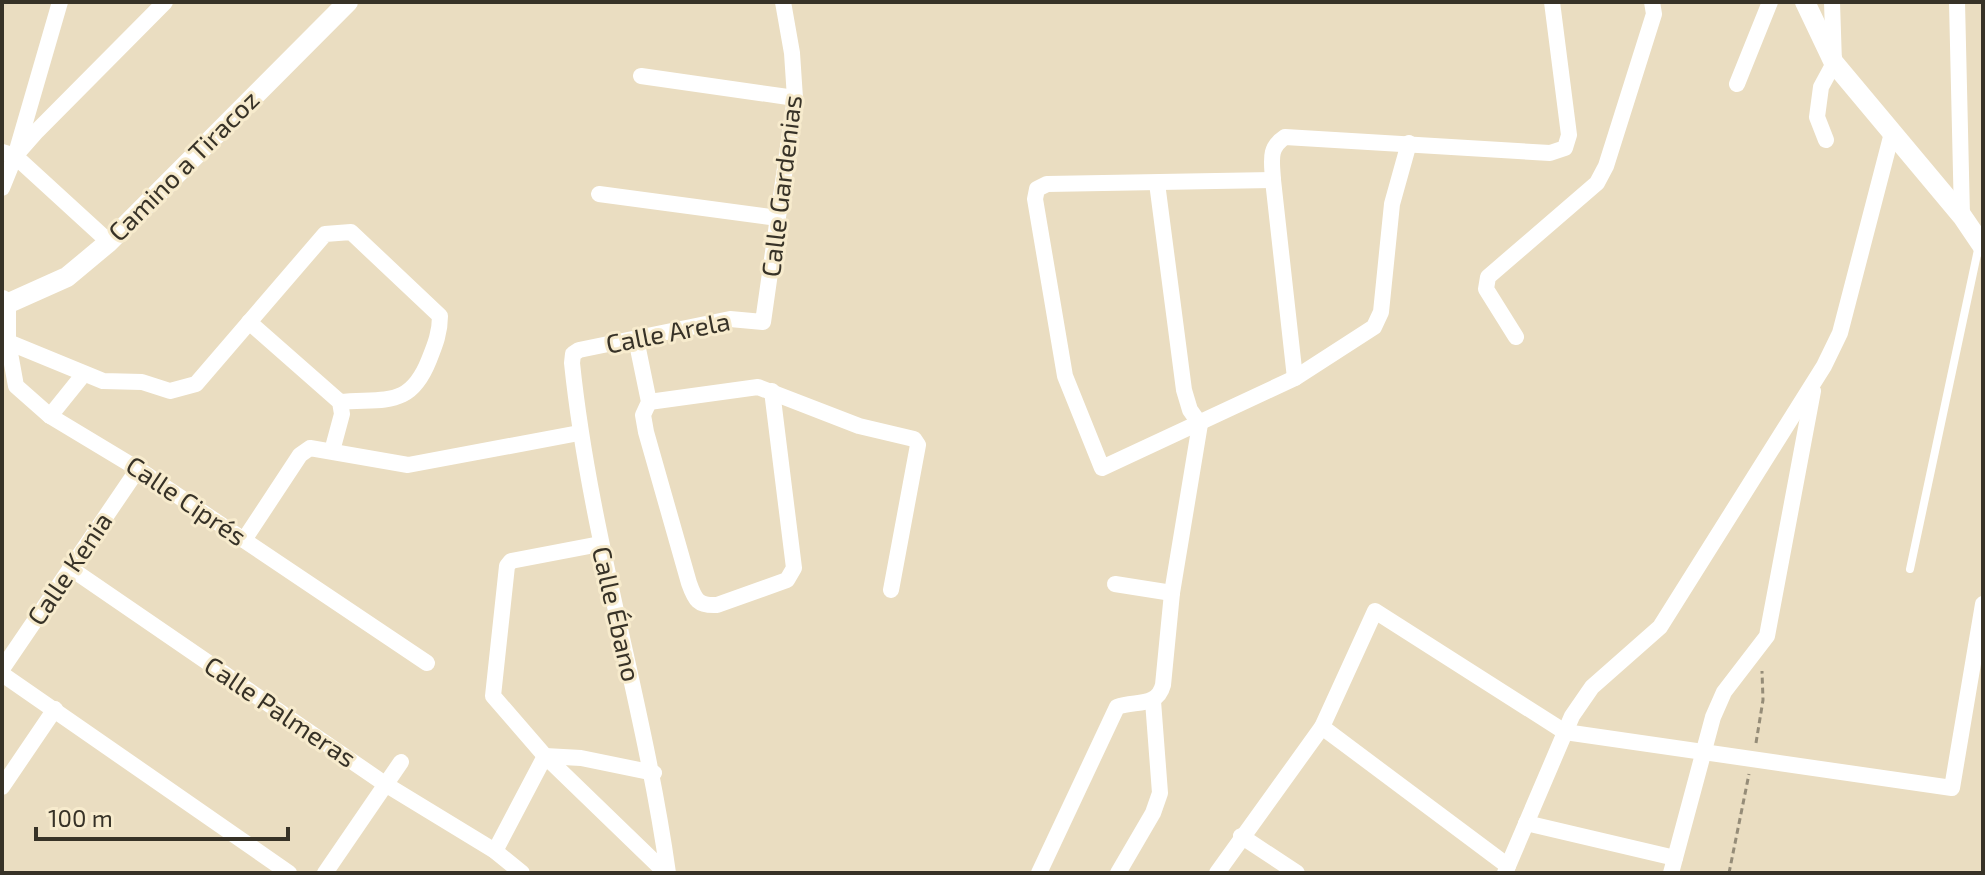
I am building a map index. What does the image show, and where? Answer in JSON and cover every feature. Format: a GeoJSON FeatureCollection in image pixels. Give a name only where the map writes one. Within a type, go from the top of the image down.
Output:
{"type":"FeatureCollection","features":[{"type":"Feature","properties":{"kind":"street"},"geometry":{"type":"LineString","coordinates":[[2,188],[9,154],[60,2]]}},
{"type":"Feature","properties":{"kind":"street"},"geometry":{"type":"LineString","coordinates":[[9,154],[165,2]]}},
{"type":"Feature","properties":{"kind":"street","name":"Calle Gardenias"},"geometry":{"type":"LineString","coordinates":[[763,322],[795,98],[792,53],[783,2]]}},
{"type":"Feature","properties":{"kind":"street"},"geometry":{"type":"LineString","coordinates":[[1295,378],[1273,180],[1271,153],[1276,143],[1285,137],[1550,153],[1565,148],[1569,135],[1552,2]]}},
{"type":"Feature","properties":{"kind":"street"},"geometry":{"type":"LineString","coordinates":[[1516,337],[1486,289],[1488,277],[1597,183],[1606,166],[1654,14],[1652,2]]}},
{"type":"Feature","properties":{"kind":"street"},"geometry":{"type":"LineString","coordinates":[[1737,84],[1770,2]]}},
{"type":"Feature","properties":{"kind":"street"},"geometry":{"type":"LineString","coordinates":[[1805,2],[1834,63],[1962,216],[1981,245]]}},
{"type":"Feature","properties":{"kind":"street"},"geometry":{"type":"LineString","coordinates":[[1826,140],[1817,117],[1821,87],[1834,63],[1832,2]]}},
{"type":"Feature","properties":{"kind":"street"},"geometry":{"type":"LineString","coordinates":[[1957,2],[1962,216]]}},
{"type":"Feature","properties":{"kind":"street","name":"Camino a Tiracoz"},"geometry":{"type":"LineString","coordinates":[[4,301],[67,277],[109,242],[343,4]]}},
{"type":"Feature","properties":{"kind":"street"},"geometry":{"type":"LineString","coordinates":[[641,76],[795,98]]}},
{"type":"Feature","properties":{"kind":"street"},"geometry":{"type":"LineString","coordinates":[[1322,727],[1506,869],[1565,732],[1592,687],[1660,627],[1815,381],[1840,333],[1892,133]]}},
{"type":"Feature","properties":{"kind":"street"},"geometry":{"type":"LineString","coordinates":[[1273,180],[1047,184],[1037,189],[1035,199],[1065,376],[1102,468],[1295,378],[1374,327],[1381,312],[1392,204],[1409,143]]}},
{"type":"Feature","properties":{"kind":"street"},"geometry":{"type":"LineString","coordinates":[[9,154],[109,242]]}},
{"type":"Feature","properties":{"kind":"street"},"geometry":{"type":"LineString","coordinates":[[1039,873],[1117,707],[1153,701],[1161,695],[1163,685],[1172,593],[1200,424],[1190,410],[1184,390],[1157,183]]}},
{"type":"Feature","properties":{"kind":"street"},"geometry":{"type":"LineString","coordinates":[[599,194],[778,218]]}},
{"type":"Feature","properties":{"kind":"street"},"geometry":{"type":"LineString","coordinates":[[8,342],[103,381],[142,382],[170,391],[184,390],[196,384],[325,234],[351,232],[440,316],[440,330],[420,383],[409,393],[340,402]]}},
{"type":"Feature","properties":{"kind":"street","name":"Calle Ciprés"},"geometry":{"type":"LineString","coordinates":[[4,301],[16,386],[50,416],[138,469],[427,663]]}},
{"type":"Feature","properties":{"kind":"street","name":"Calle Arela"},"geometry":{"type":"LineString","coordinates":[[573,354],[730,319],[763,322]]}},
{"type":"Feature","properties":{"kind":"street"},"geometry":{"type":"LineString","coordinates":[[249,322],[340,402],[342,414],[332,451]]}},
{"type":"Feature","properties":{"kind":"street"},"geometry":{"type":"LineString","coordinates":[[636,339],[649,402],[643,415],[646,432],[689,583],[698,603],[717,605],[792,575],[794,559],[772,391]]}},
{"type":"Feature","properties":{"kind":"street","name":"Calle Ébano"},"geometry":{"type":"LineString","coordinates":[[573,354],[579,433],[600,544],[654,773],[667,873]]}},
{"type":"Feature","properties":{"kind":"street"},"geometry":{"type":"LineString","coordinates":[[50,416],[83,375]]}},
{"type":"Feature","properties":{"kind":"street"},"geometry":{"type":"LineString","coordinates":[[1526,823],[1673,865],[1704,751],[1724,692],[1767,636],[1815,381]]}},
{"type":"Feature","properties":{"kind":"street"},"geometry":{"type":"LineString","coordinates":[[649,402],[758,387],[859,426],[914,439],[918,445],[891,590]]}},
{"type":"Feature","properties":{"kind":"street"},"geometry":{"type":"LineString","coordinates":[[244,540],[300,455],[310,448],[408,465],[579,433]]}},
{"type":"Feature","properties":{"kind":"street","name":"Calle Kenia"},"geometry":{"type":"LineString","coordinates":[[2,672],[138,469]]}},
{"type":"Feature","properties":{"kind":"street"},"geometry":{"type":"LineString","coordinates":[[600,544],[517,560],[507,566],[493,696],[545,756],[667,873]]}},
{"type":"Feature","properties":{"kind":"street","name":"Calle Palmeras"},"geometry":{"type":"LineString","coordinates":[[70,568],[385,784],[495,851],[522,873]]}},
{"type":"Feature","properties":{"kind":"street"},"geometry":{"type":"LineString","coordinates":[[1115,584],[1172,593]]}},
{"type":"Feature","properties":{"kind":"street"},"geometry":{"type":"LineString","coordinates":[[1217,873],[1322,727],[1375,611],[1565,732],[1952,788],[1983,604]]}},
{"type":"Feature","properties":{"kind":"street"},"geometry":{"type":"LineString","coordinates":[[2,672],[289,873]]}},
{"type":"Feature","properties":{"kind":"street"},"geometry":{"type":"LineString","coordinates":[[1118,873],[1153,813],[1160,793],[1153,701]]}},
{"type":"Feature","properties":{"kind":"street"},"geometry":{"type":"LineString","coordinates":[[2,787],[55,709]]}},
{"type":"Feature","properties":{"kind":"street"},"geometry":{"type":"LineString","coordinates":[[545,756],[581,758],[654,773]]}},
{"type":"Feature","properties":{"kind":"street"},"geometry":{"type":"LineString","coordinates":[[495,851],[545,756]]}},
{"type":"Feature","properties":{"kind":"street"},"geometry":{"type":"LineString","coordinates":[[325,873],[401,762]]}},
{"type":"Feature","properties":{"kind":"street"},"geometry":{"type":"LineString","coordinates":[[1241,836],[1297,873]]}},
{"type":"Feature","properties":{"kind":"lane"},"geometry":{"type":"LineString","coordinates":[[1910,569],[1981,245]]}}]}
